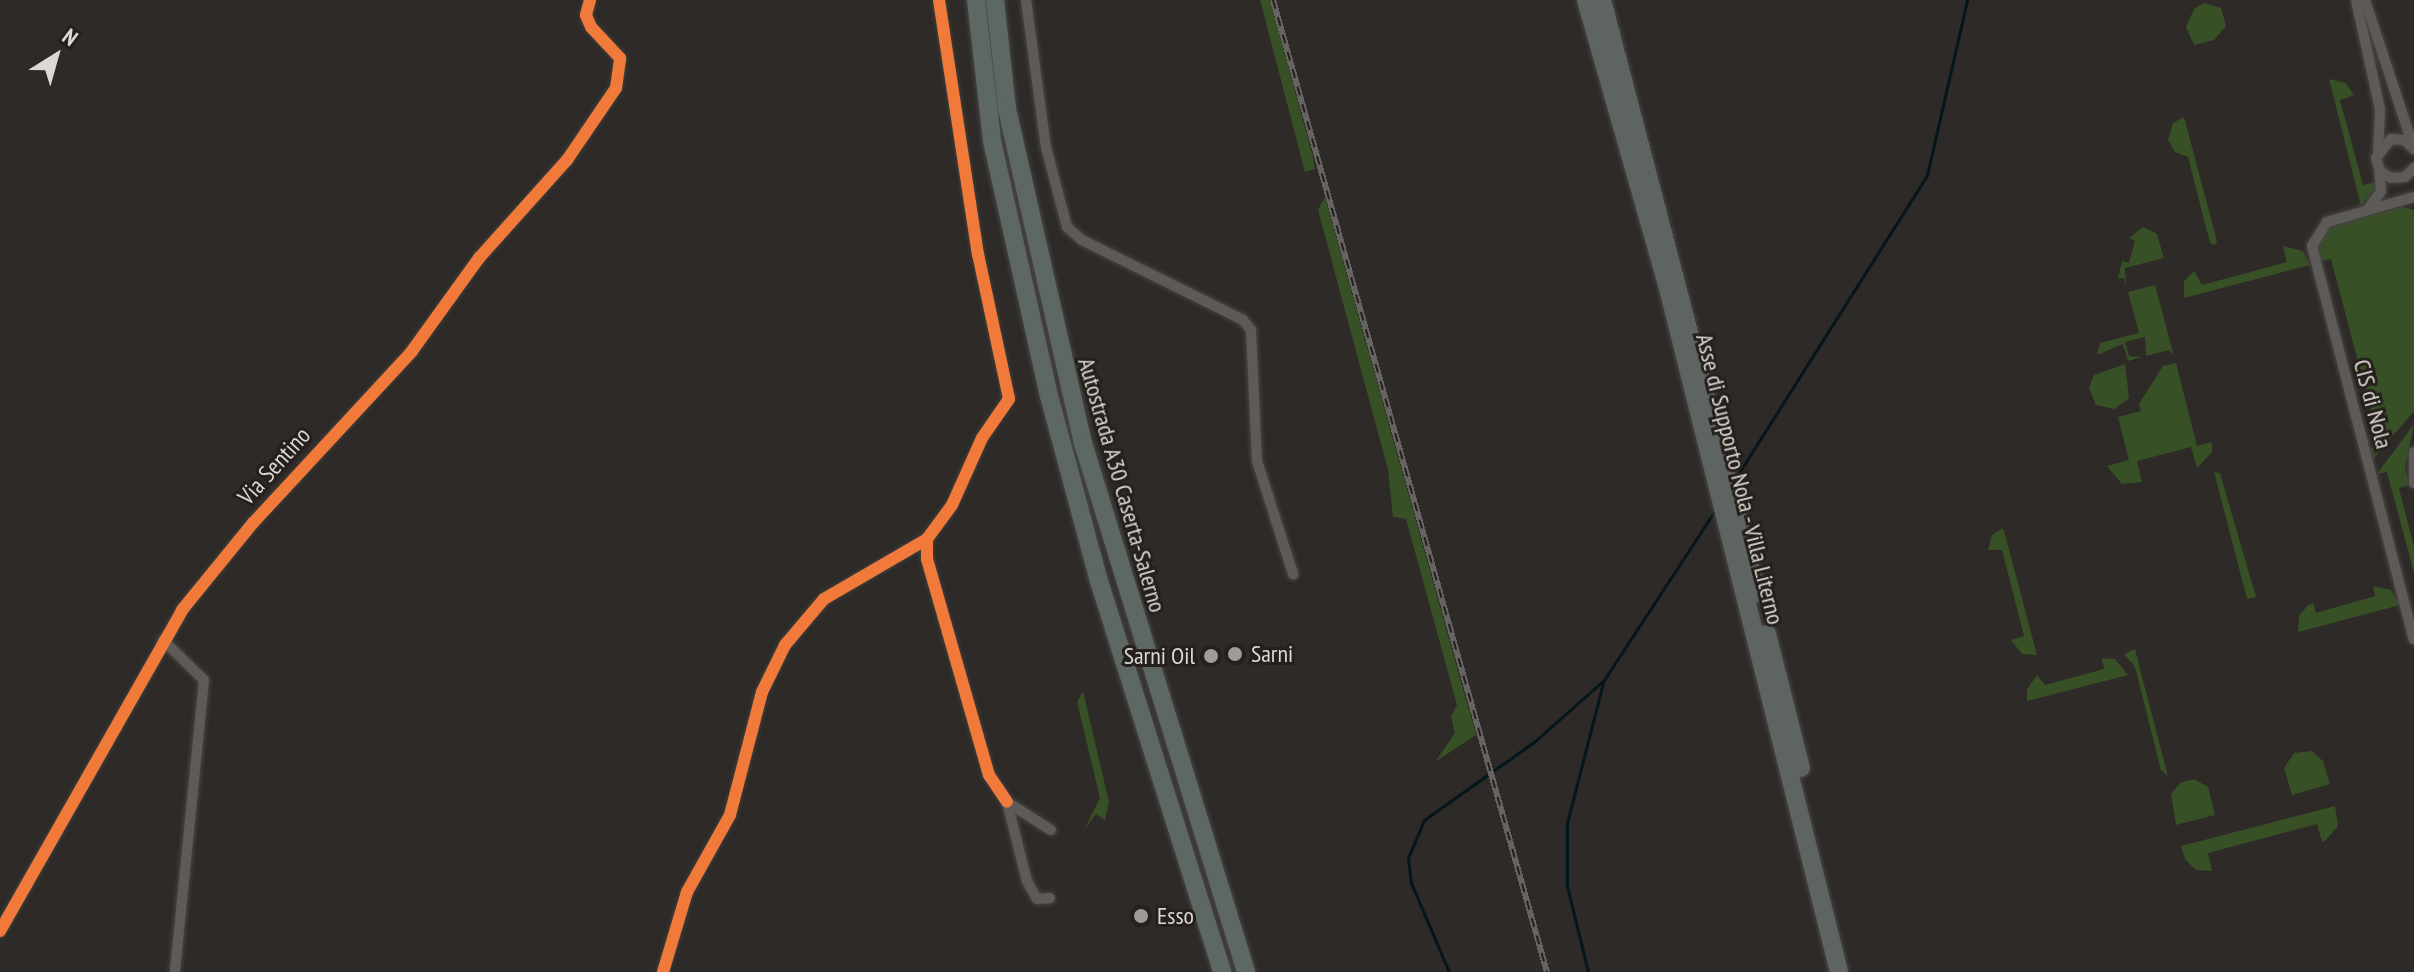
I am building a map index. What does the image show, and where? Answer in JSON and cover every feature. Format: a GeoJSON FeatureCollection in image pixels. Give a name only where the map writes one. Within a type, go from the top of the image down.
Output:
{"type":"FeatureCollection","features":[{"type":"Feature","properties":{"kind":"highway","name":"Autostrada A30 Caserta-Salerno"},"geometry":{"type":"LineString","coordinates":[[976,0],[992,141],[1049,396],[1099,581],[1222,972]]}},
{"type":"Feature","properties":{"kind":"highway","name":"Autostrada A30 Caserta-Salerno"},"geometry":{"type":"LineString","coordinates":[[995,0],[1007,109],[1079,429],[1246,972]]}},
{"type":"Feature","properties":{"kind":"highway","name":"Asse di Supporto Nola - Villa Literno"},"geometry":{"type":"LineString","coordinates":[[1586,0],[1711,433]]}},
{"type":"Feature","properties":{"kind":"highway","name":"Asse di Supporto Nola - Villa Literno"},"geometry":{"type":"LineString","coordinates":[[1602,0],[1742,558],[1852,972]]}},
{"type":"Feature","properties":{"kind":"highway","name":"Asse di Supporto Nola - Villa Literno"},"geometry":{"type":"LineString","coordinates":[[1742,558],[1772,706],[1839,972]]}},
{"type":"Feature","properties":{"kind":"highway"},"geometry":{"type":"LineString","coordinates":[[1772,706],[1790,819],[1827,972]]}},
{"type":"Feature","properties":{"kind":"street","name":"Via Sentino"},"geometry":{"type":"LineString","coordinates":[[0,931],[163,640],[253,523],[408,354],[479,258],[582,140],[616,88],[621,62],[591,27],[586,15],[590,0]]}},
{"type":"Feature","properties":{"kind":"street"},"geometry":{"type":"LineString","coordinates":[[663,972],[687,892],[730,815],[762,692],[785,645],[824,599],[927,539],[958,495],[982,438],[1009,399],[978,254],[939,0]]}},
{"type":"Feature","properties":{"kind":"street"},"geometry":{"type":"LineString","coordinates":[[1026,0],[1046,147],[1067,227],[1082,240],[1243,320],[1251,330],[1257,461],[1293,574]]}},
{"type":"Feature","properties":{"kind":"street"},"geometry":{"type":"LineString","coordinates":[[2356,0],[2380,109],[2377,165],[2381,191],[2365,211]]}},
{"type":"Feature","properties":{"kind":"street"},"geometry":{"type":"LineString","coordinates":[[2365,0],[2414,149]]}},
{"type":"Feature","properties":{"kind":"street"},"geometry":{"type":"LineString","coordinates":[[2378,151],[2398,139],[2414,149]]}},
{"type":"Feature","properties":{"kind":"street"},"geometry":{"type":"LineString","coordinates":[[2377,165],[2391,178],[2405,177],[2414,168]]}},
{"type":"Feature","properties":{"kind":"street","name":"CIS di Nola"},"geometry":{"type":"LineString","coordinates":[[2414,197],[2327,222],[2312,246],[2414,639]]}},
{"type":"Feature","properties":{"kind":"street","name":"CIS di Nola"},"geometry":{"type":"LineString","coordinates":[[2399,203],[2414,206]]}},
{"type":"Feature","properties":{"kind":"street","name":"CIS di Nola"},"geometry":{"type":"LineString","coordinates":[[2414,452],[2414,483]]}},
{"type":"Feature","properties":{"kind":"street"},"geometry":{"type":"LineString","coordinates":[[927,539],[933,585],[989,775],[1007,802],[1027,881],[1037,899],[1050,898]]}},
{"type":"Feature","properties":{"kind":"street"},"geometry":{"type":"LineString","coordinates":[[163,640],[200,674],[175,972]]}},
{"type":"Feature","properties":{"kind":"street"},"geometry":{"type":"LineString","coordinates":[[1007,802],[1051,830]]}},
{"type":"Feature","properties":{"kind":"green space"},"geometry":{"type":"Polygon","coordinates":[[[1260,0],[1270,0],[1312,153],[1315,169],[1305,172],[1260,0]]]}},
{"type":"Feature","properties":{"kind":"green space"},"geometry":{"type":"Polygon","coordinates":[[[2204,3],[2221,8],[2226,26],[2214,40],[2194,45],[2186,27],[2194,9],[2204,3]]]}},
{"type":"Feature","properties":{"kind":"green space"},"geometry":{"type":"Polygon","coordinates":[[[2329,79],[2346,83],[2354,95],[2340,100],[2363,185],[2376,182],[2377,186],[2361,206],[2329,79]]]}},
{"type":"Feature","properties":{"kind":"green space"},"geometry":{"type":"Polygon","coordinates":[[[2184,117],[2217,241],[2215,245],[2210,243],[2188,157],[2175,152],[2168,140],[2173,123],[2184,117]]]}},
{"type":"Feature","properties":{"kind":"green space"},"geometry":{"type":"Polygon","coordinates":[[[1325,197],[1476,735],[1435,762],[1455,733],[1451,716],[1457,705],[1406,519],[1393,517],[1388,470],[1318,210],[1325,197]]]}},
{"type":"Feature","properties":{"kind":"green space"},"geometry":{"type":"Polygon","coordinates":[[[2402,207],[2414,210],[2414,411],[2373,459],[2370,448],[2380,445],[2331,259],[2321,261],[2318,244],[2332,226],[2402,207]]]}},
{"type":"Feature","properties":{"kind":"green space"},"geometry":{"type":"Polygon","coordinates":[[[2143,227],[2157,234],[2164,258],[2125,268],[2126,286],[2124,278],[2118,278],[2122,261],[2129,263],[2135,241],[2129,238],[2143,227]]]}},
{"type":"Feature","properties":{"kind":"green space"},"geometry":{"type":"Polygon","coordinates":[[[2283,246],[2303,251],[2310,265],[2184,298],[2184,281],[2194,271],[2202,285],[2287,262],[2283,246]]]}},
{"type":"Feature","properties":{"kind":"green space"},"geometry":{"type":"Polygon","coordinates":[[[2155,285],[2174,356],[2169,350],[2146,356],[2145,337],[2125,342],[2129,356],[2142,357],[2128,361],[2123,344],[2097,355],[2100,343],[2139,333],[2128,292],[2155,285]]]}},
{"type":"Feature","properties":{"kind":"green space"},"geometry":{"type":"Polygon","coordinates":[[[2176,363],[2197,446],[2212,442],[2212,452],[2197,468],[2191,447],[2137,461],[2142,482],[2122,484],[2107,466],[2129,460],[2118,417],[2141,411],[2139,404],[2163,366],[2176,363]]]}},
{"type":"Feature","properties":{"kind":"green space"},"geometry":{"type":"Polygon","coordinates":[[[2125,364],[2129,398],[2115,409],[2096,405],[2089,388],[2094,375],[2125,364]]]}},
{"type":"Feature","properties":{"kind":"green space"},"geometry":{"type":"Polygon","coordinates":[[[2414,424],[2405,467],[2409,485],[2399,488],[2414,547],[2414,573],[2387,472],[2377,474],[2414,424]]]}},
{"type":"Feature","properties":{"kind":"green space"},"geometry":{"type":"Polygon","coordinates":[[[2214,472],[2220,473],[2256,597],[2247,599],[2214,472]]]}},
{"type":"Feature","properties":{"kind":"green space"},"geometry":{"type":"Polygon","coordinates":[[[2003,528],[2037,655],[2022,654],[2011,640],[2024,636],[2002,550],[1988,550],[1992,535],[2003,528]]]}},
{"type":"Feature","properties":{"kind":"green space"},"geometry":{"type":"Polygon","coordinates":[[[2373,586],[2391,590],[2400,605],[2298,632],[2299,616],[2308,605],[2313,603],[2316,613],[2375,596],[2373,586]]]}},
{"type":"Feature","properties":{"kind":"green space"},"geometry":{"type":"Polygon","coordinates":[[[2135,649],[2168,776],[2161,770],[2135,667],[2124,654],[2135,649]]]}},
{"type":"Feature","properties":{"kind":"green space"},"geometry":{"type":"Polygon","coordinates":[[[2102,658],[2115,659],[2128,675],[2027,701],[2027,689],[2037,675],[2045,685],[2104,669],[2102,658]]]}},
{"type":"Feature","properties":{"kind":"green space"},"geometry":{"type":"Polygon","coordinates":[[[1083,691],[1109,802],[1105,820],[1096,814],[1084,830],[1100,798],[1077,702],[1083,691]]]}},
{"type":"Feature","properties":{"kind":"green space"},"geometry":{"type":"Polygon","coordinates":[[[2312,751],[2323,761],[2330,784],[2292,795],[2284,768],[2294,753],[2312,751]]]}},
{"type":"Feature","properties":{"kind":"green space"},"geometry":{"type":"Polygon","coordinates":[[[2194,779],[2208,787],[2215,815],[2176,825],[2171,794],[2180,783],[2194,779]]]}},
{"type":"Feature","properties":{"kind":"green space"},"geometry":{"type":"Polygon","coordinates":[[[2335,806],[2338,826],[2326,840],[2322,842],[2317,824],[2208,853],[2212,871],[2196,870],[2185,859],[2181,846],[2335,806]]]}},
{"type":"Feature","properties":{"kind":"waterway"},"geometry":{"type":"LineString","coordinates":[[1735,479],[1927,175],[1967,0]]}},
{"type":"Feature","properties":{"kind":"waterway"},"geometry":{"type":"LineString","coordinates":[[1449,972],[1411,883],[1408,858],[1424,820],[1535,741],[1604,680],[1716,509]]}},
{"type":"Feature","properties":{"kind":"waterway"},"geometry":{"type":"LineString","coordinates":[[1588,972],[1567,886],[1567,823],[1603,683]]}},
{"type":"Feature","properties":{"kind":"railway"},"geometry":{"type":"LineString","coordinates":[[1273,0],[1547,972]]}},
{"type":"Feature","properties":{"kind":"cycle path"},"geometry":{"type":"LineString","coordinates":[[0,931],[182,610],[253,523],[412,351],[479,258],[567,160],[616,88],[620,58],[591,27],[586,15],[590,0]]}},
{"type":"Feature","properties":{"kind":"cycle path"},"geometry":{"type":"LineString","coordinates":[[939,0],[978,254],[1009,399],[982,438],[952,505],[927,539],[927,559],[989,775],[1007,802]]}},
{"type":"Feature","properties":{"kind":"cycle path"},"geometry":{"type":"LineString","coordinates":[[663,972],[687,892],[730,815],[762,692],[785,645],[824,599],[927,539]]}},
{"type":"Feature","properties":{"kind":"place","name":"Sarni"},"geometry":{"type":"Point","coordinates":[1235,654]}},
{"type":"Feature","properties":{"kind":"place","name":"Sarni Oil"},"geometry":{"type":"Point","coordinates":[1211,656]}},
{"type":"Feature","properties":{"kind":"place","name":"Esso"},"geometry":{"type":"Point","coordinates":[1141,916]}}]}
